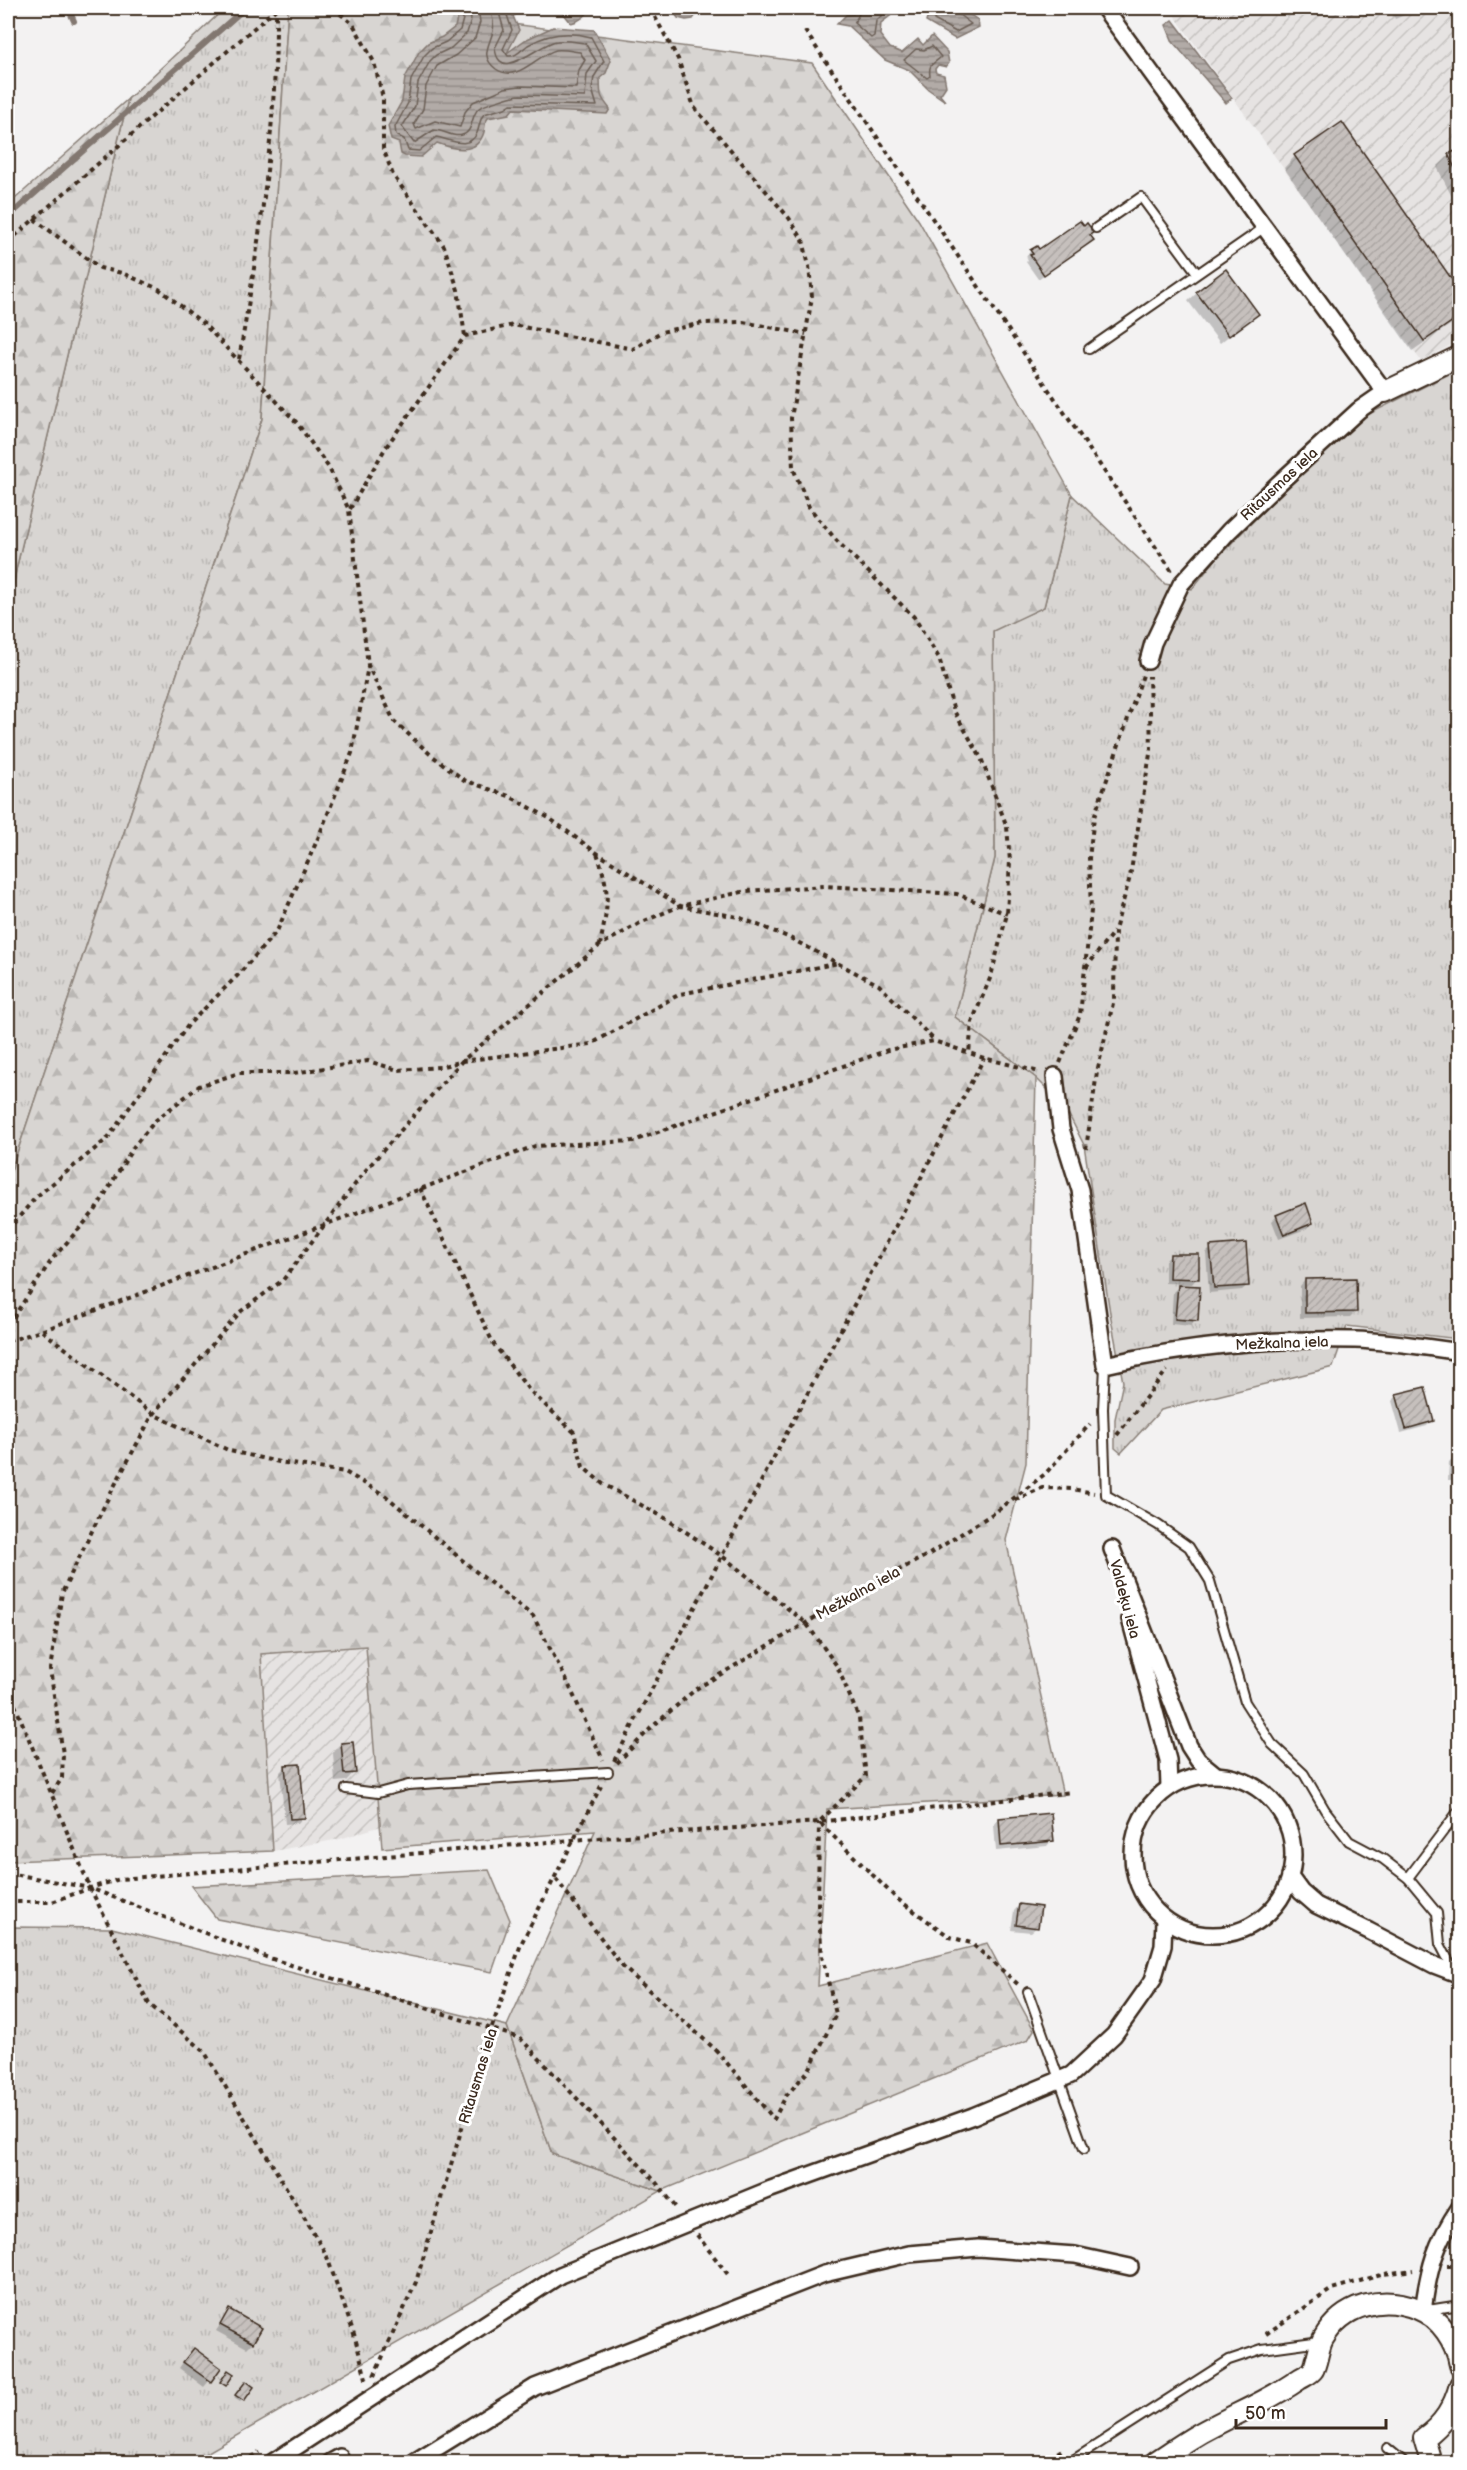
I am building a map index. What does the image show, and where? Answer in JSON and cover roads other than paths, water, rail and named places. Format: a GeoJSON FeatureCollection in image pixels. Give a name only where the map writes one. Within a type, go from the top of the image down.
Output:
{"type":"FeatureCollection","features":[{"type":"Feature","properties":{"kind":"street"},"geometry":{"type":"LineString","coordinates":[[1104,8],[1385,392]]}},
{"type":"Feature","properties":{"kind":"street","name":"Rītausmas iela"},"geometry":{"type":"LineString","coordinates":[[1148,661],[1153,643],[1181,584],[1229,531],[1359,410],[1385,392],[1460,356]]}},
{"type":"Feature","properties":{"kind":"street"},"geometry":{"type":"LineString","coordinates":[[1055,1076],[1061,1129],[1080,1190],[1105,1365]]}},
{"type":"Feature","properties":{"kind":"street","name":"Mežkalna iela"},"geometry":{"type":"LineString","coordinates":[[1105,1365],[1148,1355],[1232,1344],[1355,1340],[1460,1352]]}},
{"type":"Feature","properties":{"kind":"street","name":"Valdeķu iela"},"geometry":{"type":"LineString","coordinates":[[1169,1787],[1168,1760],[1112,1549],[1189,1746],[1198,1760],[1215,1774]]}},
{"type":"Feature","properties":{"kind":"street","name":"Valdeķu iela"},"geometry":{"type":"LineString","coordinates":[[1215,1774],[1236,1778],[1255,1786],[1283,1816],[1291,1836],[1293,1857],[1290,1877],[1281,1897],[1268,1913],[1251,1925],[1220,1934],[1200,1934],[1181,1929],[1164,1919],[1148,1903],[1138,1884],[1132,1863],[1134,1841],[1140,1820],[1152,1801],[1169,1787],[1191,1777],[1215,1774]]}},
{"type":"Feature","properties":{"kind":"street"},"geometry":{"type":"LineString","coordinates":[[1290,1877],[1301,1893],[1316,1905],[1370,1930],[1434,1965],[1457,1974]]}},
{"type":"Feature","properties":{"kind":"street"},"geometry":{"type":"LineString","coordinates":[[273,2463],[560,2275],[771,2189],[974,2116],[1071,2075],[1114,2035],[1153,1980],[1163,1946],[1164,1919]]}},
{"type":"Feature","properties":{"kind":"street"},"geometry":{"type":"LineString","coordinates":[[1423,2311],[1432,2258],[1442,2234],[1460,2207]]}},
{"type":"Feature","properties":{"kind":"street"},"geometry":{"type":"LineString","coordinates":[[414,2463],[535,2387],[824,2274],[909,2254],[978,2248],[1075,2255],[1130,2266]]}},
{"type":"Feature","properties":{"kind":"street"},"geometry":{"type":"LineString","coordinates":[[1155,2463],[1196,2435],[1290,2385],[1313,2370],[1322,2341],[1332,2326],[1346,2314],[1362,2306],[1379,2302],[1402,2303],[1423,2311],[1441,2325],[1457,2344],[1460,2365]]}},
{"type":"Feature","properties":{"kind":"street"},"geometry":{"type":"LineString","coordinates":[[1431,2463],[1424,2438],[1445,2419],[1455,2402],[1460,2385]]}},
{"type":"Feature","properties":{"kind":"lane"},"geometry":{"type":"LineString","coordinates":[[1096,228],[1141,197],[1197,273]]}},
{"type":"Feature","properties":{"kind":"lane"},"geometry":{"type":"LineString","coordinates":[[1089,349],[1265,227]]}},
{"type":"Feature","properties":{"kind":"lane"},"geometry":{"type":"LineString","coordinates":[[1105,1365],[1103,1409],[1106,1495],[1158,1525],[1189,1547],[1210,1581],[1245,1702],[1272,1744],[1304,1774],[1325,1810],[1349,1841],[1383,1859],[1408,1878],[1437,1913],[1440,1944],[1457,1974]]}},
{"type":"Feature","properties":{"kind":"lane"},"geometry":{"type":"LineString","coordinates":[[346,1789],[378,1793],[408,1785],[608,1772]]}},
{"type":"Feature","properties":{"kind":"lane"},"geometry":{"type":"LineString","coordinates":[[1408,1878],[1460,1809]]}},
{"type":"Feature","properties":{"kind":"lane"},"geometry":{"type":"LineString","coordinates":[[1028,1992],[1084,2149]]}},
{"type":"Feature","properties":{"kind":"lane"},"geometry":{"type":"LineString","coordinates":[[1423,2311],[1460,2305]]}},
{"type":"Feature","properties":{"kind":"lane"},"geometry":{"type":"LineString","coordinates":[[1070,2463],[1229,2360],[1262,2349],[1322,2341]]}},
{"type":"Feature","properties":{"kind":"lane"},"geometry":{"type":"LineString","coordinates":[[1387,2448],[1404,2463]]}},
{"type":"Feature","properties":{"kind":"water"},"geometry":{"type":"Polygon","coordinates":[[[455,8],[526,8],[513,16],[519,30],[507,53],[525,40],[553,27],[594,30],[611,60],[606,73],[600,78],[601,94],[610,109],[607,114],[513,109],[509,114],[488,118],[481,140],[470,148],[450,147],[437,143],[421,157],[401,154],[399,143],[391,140],[388,126],[402,101],[405,78],[419,52],[428,43],[442,37],[455,27],[457,19],[455,8]]]}},
{"type":"Feature","properties":{"kind":"water"},"geometry":{"type":"Polygon","coordinates":[[[544,8],[591,8],[578,21],[571,23],[561,10],[544,8]]]}},
{"type":"Feature","properties":{"kind":"water"},"geometry":{"type":"Polygon","coordinates":[[[671,8],[701,8],[693,19],[686,20],[678,18],[671,8]]]}},
{"type":"Feature","properties":{"kind":"water"},"geometry":{"type":"Polygon","coordinates":[[[852,8],[895,8],[894,13],[881,23],[880,35],[890,48],[902,53],[918,39],[923,45],[932,36],[947,52],[949,63],[946,67],[938,65],[935,69],[936,73],[944,75],[946,86],[940,95],[945,101],[928,89],[909,70],[885,60],[848,26],[837,24],[846,15],[853,14],[852,8]]]}},
{"type":"Feature","properties":{"kind":"water"},"geometry":{"type":"Polygon","coordinates":[[[930,8],[949,8],[961,11],[978,20],[979,27],[955,39],[926,22],[930,8]]]}},
{"type":"Feature","properties":{"kind":"water"},"geometry":{"type":"Polygon","coordinates":[[[1173,20],[1232,98],[1226,103],[1173,42],[1166,25],[1173,20]]]}},
{"type":"Feature","properties":{"kind":"waterway"},"geometry":{"type":"LineString","coordinates":[[68,8],[74,21]]}},
{"type":"Feature","properties":{"kind":"waterway"},"geometry":{"type":"LineString","coordinates":[[8,217],[245,8]]}}]}
